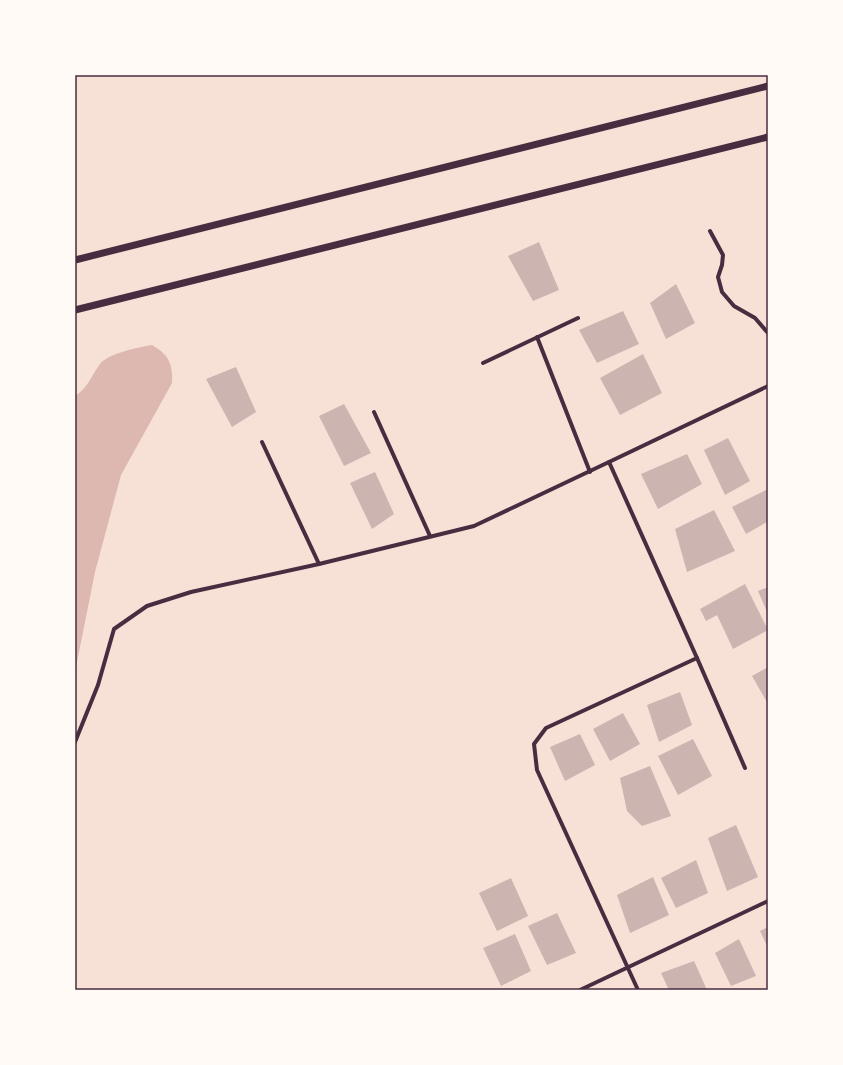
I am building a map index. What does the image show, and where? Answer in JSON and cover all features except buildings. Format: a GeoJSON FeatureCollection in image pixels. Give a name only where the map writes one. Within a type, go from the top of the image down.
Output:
{"type":"FeatureCollection","features":[{"type":"Feature","properties":{"kind":"street"},"geometry":{"type":"LineString","coordinates":[[75,260],[768,86]]}},
{"type":"Feature","properties":{"kind":"street"},"geometry":{"type":"LineString","coordinates":[[75,310],[768,137]]}},
{"type":"Feature","properties":{"kind":"street"},"geometry":{"type":"LineString","coordinates":[[710,231],[723,255],[722,265],[718,277],[722,292],[734,306],[755,318],[768,333]]}},
{"type":"Feature","properties":{"kind":"street"},"geometry":{"type":"LineString","coordinates":[[483,363],[578,318]]}},
{"type":"Feature","properties":{"kind":"street"},"geometry":{"type":"LineString","coordinates":[[537,337],[590,472]]}},
{"type":"Feature","properties":{"kind":"street"},"geometry":{"type":"LineString","coordinates":[[75,742],[98,684],[114,629],[147,606],[192,592],[319,564],[474,526],[768,386]]}},
{"type":"Feature","properties":{"kind":"street"},"geometry":{"type":"LineString","coordinates":[[374,412],[430,536]]}},
{"type":"Feature","properties":{"kind":"street"},"geometry":{"type":"LineString","coordinates":[[262,442],[319,564]]}},
{"type":"Feature","properties":{"kind":"street"},"geometry":{"type":"LineString","coordinates":[[609,462],[745,768]]}},
{"type":"Feature","properties":{"kind":"street"},"geometry":{"type":"LineString","coordinates":[[638,990],[537,770],[534,744],[546,728],[697,658]]}},
{"type":"Feature","properties":{"kind":"street"},"geometry":{"type":"LineString","coordinates":[[580,990],[768,901]]}},
{"type":"Feature","properties":{"kind":"shaded area"},"geometry":{"type":"Polygon","coordinates":[[[152,345],[162,352],[169,361],[172,370],[172,383],[121,475],[95,572],[75,672],[75,396],[86,386],[97,368],[104,360],[116,354],[139,347],[152,345]]]}}]}
